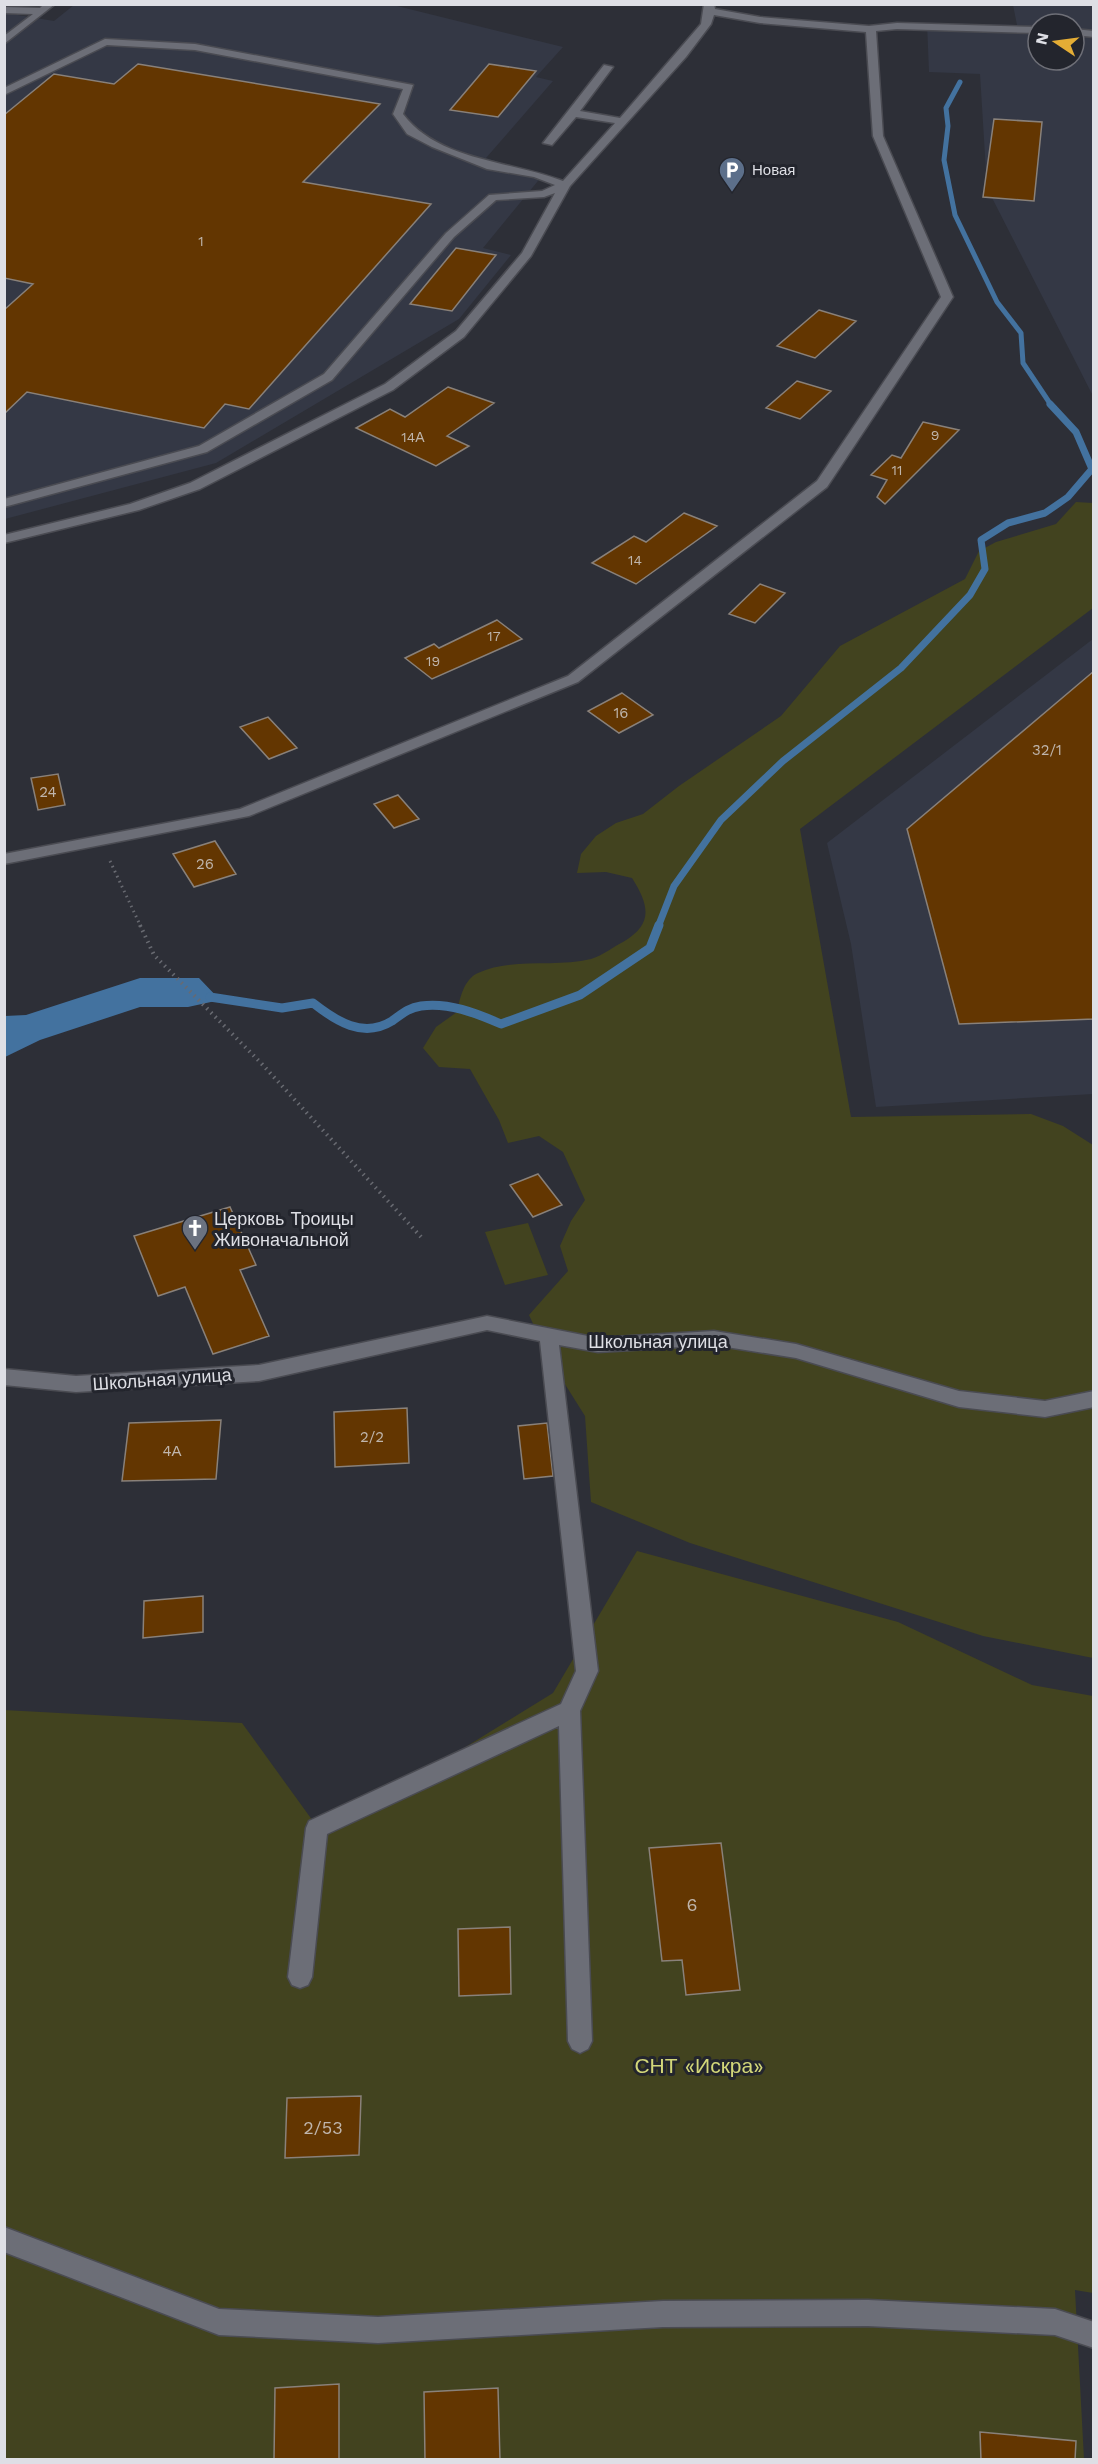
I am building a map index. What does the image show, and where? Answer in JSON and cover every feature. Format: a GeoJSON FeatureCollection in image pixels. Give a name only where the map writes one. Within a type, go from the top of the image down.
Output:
{"type":"FeatureCollection","features":[{"type":"Feature","properties":{"kind":"street"},"geometry":{"type":"LineString","coordinates":[[4,10],[47,8]]}},
{"type":"Feature","properties":{"kind":"street"},"geometry":{"type":"LineString","coordinates":[[4,41],[47,8]]}},
{"type":"Feature","properties":{"kind":"street"},"geometry":{"type":"LineString","coordinates":[[4,539],[134,507],[195,486],[389,387],[460,334],[527,254],[564,185],[682,55],[706,24],[709,8],[760,20],[869,29],[897,26],[1026,30]]}},
{"type":"Feature","properties":{"kind":"street"},"geometry":{"type":"LineString","coordinates":[[4,21],[26,24]]}},
{"type":"Feature","properties":{"kind":"street"},"geometry":{"type":"LineString","coordinates":[[4,859],[244,813],[573,679],[822,484],[947,297],[878,136],[872,33],[869,29]]}},
{"type":"Feature","properties":{"kind":"street"},"geometry":{"type":"LineString","coordinates":[[4,93],[105,42],[195,47],[409,87],[398,114],[411,132],[491,167],[536,174],[564,185]]}},
{"type":"Feature","properties":{"kind":"street"},"geometry":{"type":"LineString","coordinates":[[549,143],[608,66]]}},
{"type":"Feature","properties":{"kind":"street"},"geometry":{"type":"LineString","coordinates":[[573,113],[622,121]]}},
{"type":"Feature","properties":{"kind":"street"},"geometry":{"type":"LineString","coordinates":[[4,503],[203,450],[328,377],[450,235],[493,198],[544,194],[564,185]]}},
{"type":"Feature","properties":{"kind":"street","name":"Школьная улица"},"geometry":{"type":"LineString","coordinates":[[4,1377],[76,1384],[259,1372],[487,1323],[598,1345],[714,1338],[796,1351],[959,1399],[1045,1409],[1094,1399]]}},
{"type":"Feature","properties":{"kind":"street"},"geometry":{"type":"LineString","coordinates":[[549,1335],[587,1671],[569,1711],[580,2041]]}},
{"type":"Feature","properties":{"kind":"street"},"geometry":{"type":"LineString","coordinates":[[300,1977],[317,1828],[569,1711]]}},
{"type":"Feature","properties":{"kind":"street"},"geometry":{"type":"LineString","coordinates":[[4,2239],[219,2322],[378,2330],[663,2314],[868,2313],[1055,2322],[1094,2335]]}},
{"type":"Feature","properties":{"kind":"path"},"geometry":{"type":"LineString","coordinates":[[100,841],[154,955],[422,1238]]}},
{"type":"Feature","properties":{"kind":"shaded area"},"geometry":{"type":"Polygon","coordinates":[[[5,5],[17,5],[12,14],[54,21],[74,5],[393,5],[563,47],[536,77],[553,81],[486,158],[542,176],[483,248],[511,255],[459,319],[216,463],[5,519],[5,5]]]}},
{"type":"Feature","properties":{"kind":"shaded area"},"geometry":{"type":"Polygon","coordinates":[[[1013,5],[1093,5],[1093,396],[987,188],[980,74],[929,72],[927,23],[1017,25],[1013,5]]]}},
{"type":"Feature","properties":{"kind":"shaded area"},"geometry":{"type":"Polygon","coordinates":[[[1093,639],[1093,1094],[876,1107],[851,944],[827,843],[1093,639]]]}},
{"type":"Feature","properties":{"kind":"green space"},"geometry":{"type":"Polygon","coordinates":[[[1076,502],[1093,503],[1093,608],[800,829],[851,1117],[1031,1114],[1063,1126],[1093,1145],[1093,1658],[983,1636],[690,1543],[591,1502],[585,1416],[551,1362],[529,1315],[568,1271],[560,1246],[571,1221],[585,1200],[563,1152],[539,1136],[508,1143],[499,1120],[470,1069],[439,1067],[423,1048],[436,1027],[457,1012],[466,984],[478,973],[505,965],[563,963],[591,959],[623,942],[640,928],[646,913],[645,905],[632,878],[606,872],[577,873],[581,854],[596,836],[616,823],[643,814],[679,786],[781,716],[840,646],[965,579],[979,551],[996,542],[1056,524],[1076,502]]]}},
{"type":"Feature","properties":{"kind":"green space"},"geometry":{"type":"Polygon","coordinates":[[[528,1223],[548,1275],[505,1285],[485,1232],[528,1223]]]}},
{"type":"Feature","properties":{"kind":"green space","name":"СНТ «Искра»"},"geometry":{"type":"Polygon","coordinates":[[[637,1551],[898,1622],[1032,1685],[1093,1696],[1093,2293],[1075,2290],[1084,2459],[5,2459],[4,1710],[242,1723],[323,1835],[553,1693],[637,1551]]]}},
{"type":"Feature","properties":{"kind":"water"},"geometry":{"type":"Polygon","coordinates":[[[140,978],[199,978],[220,1000],[188,1007],[140,1007],[40,1040],[5,1057],[5,1016],[26,1015],[140,978]]]}},
{"type":"Feature","properties":{"kind":"building"},"geometry":{"type":"Polygon","coordinates":[[[138,64],[380,104],[303,182],[431,204],[249,409],[225,404],[204,428],[27,392],[4,414],[4,310],[33,284],[4,278],[4,115],[54,74],[114,84],[138,64]]]}},
{"type":"Feature","properties":{"kind":"building"},"geometry":{"type":"Polygon","coordinates":[[[489,64],[536,71],[498,117],[450,110],[489,64]]]}},
{"type":"Feature","properties":{"kind":"building"},"geometry":{"type":"Polygon","coordinates":[[[994,119],[1042,122],[1034,201],[983,197],[994,119]]]}},
{"type":"Feature","properties":{"kind":"building"},"geometry":{"type":"Polygon","coordinates":[[[456,248],[496,255],[452,311],[410,304],[456,248]]]}},
{"type":"Feature","properties":{"kind":"building"},"geometry":{"type":"Polygon","coordinates":[[[819,310],[856,321],[815,358],[777,346],[819,310]]]}},
{"type":"Feature","properties":{"kind":"building"},"geometry":{"type":"Polygon","coordinates":[[[797,381],[831,391],[800,419],[766,408],[797,381]]]}},
{"type":"Feature","properties":{"kind":"building"},"geometry":{"type":"Polygon","coordinates":[[[448,387],[494,403],[447,436],[469,446],[436,466],[356,428],[390,409],[405,417],[448,387]]]}},
{"type":"Feature","properties":{"kind":"building"},"geometry":{"type":"Polygon","coordinates":[[[923,422],[959,430],[885,504],[877,497],[887,480],[871,475],[892,455],[901,458],[923,422]]]}},
{"type":"Feature","properties":{"kind":"building"},"geometry":{"type":"Polygon","coordinates":[[[684,513],[717,526],[636,584],[592,563],[634,536],[646,542],[684,513]]]}},
{"type":"Feature","properties":{"kind":"building"},"geometry":{"type":"Polygon","coordinates":[[[760,584],[785,593],[755,623],[729,614],[760,584]]]}},
{"type":"Feature","properties":{"kind":"building"},"geometry":{"type":"Polygon","coordinates":[[[497,620],[522,639],[432,679],[405,658],[434,644],[439,648],[497,620]]]}},
{"type":"Feature","properties":{"kind":"building"},"geometry":{"type":"Polygon","coordinates":[[[1094,671],[1094,1019],[959,1024],[907,829],[1094,671]]]}},
{"type":"Feature","properties":{"kind":"building"},"geometry":{"type":"Polygon","coordinates":[[[622,693],[653,715],[619,733],[588,711],[622,693]]]}},
{"type":"Feature","properties":{"kind":"building"},"geometry":{"type":"Polygon","coordinates":[[[268,717],[297,748],[269,759],[240,727],[268,717]]]}},
{"type":"Feature","properties":{"kind":"building"},"geometry":{"type":"Polygon","coordinates":[[[58,774],[65,805],[38,810],[31,778],[58,774]]]}},
{"type":"Feature","properties":{"kind":"building"},"geometry":{"type":"Polygon","coordinates":[[[398,795],[419,819],[394,828],[374,804],[398,795]]]}},
{"type":"Feature","properties":{"kind":"building"},"geometry":{"type":"Polygon","coordinates":[[[215,841],[236,874],[194,887],[173,854],[215,841]]]}},
{"type":"Feature","properties":{"kind":"building"},"geometry":{"type":"Polygon","coordinates":[[[538,1174],[562,1205],[533,1217],[510,1185],[538,1174]]]}},
{"type":"Feature","properties":{"kind":"building","name":"Церковь Троицы Живоначальной"},"geometry":{"type":"Polygon","coordinates":[[[230,1207],[256,1265],[240,1270],[269,1336],[213,1354],[185,1287],[158,1296],[134,1236],[230,1207]]]}},
{"type":"Feature","properties":{"kind":"building"},"geometry":{"type":"Polygon","coordinates":[[[407,1408],[409,1463],[335,1467],[334,1412],[407,1408]]]}},
{"type":"Feature","properties":{"kind":"building"},"geometry":{"type":"Polygon","coordinates":[[[221,1420],[216,1479],[122,1481],[129,1423],[221,1420]]]}},
{"type":"Feature","properties":{"kind":"building"},"geometry":{"type":"Polygon","coordinates":[[[547,1423],[553,1476],[524,1479],[518,1426],[547,1423]]]}},
{"type":"Feature","properties":{"kind":"building"},"geometry":{"type":"Polygon","coordinates":[[[203,1596],[203,1632],[143,1638],[144,1601],[203,1596]]]}},
{"type":"Feature","properties":{"kind":"building"},"geometry":{"type":"Polygon","coordinates":[[[721,1843],[740,1990],[686,1995],[682,1960],[662,1961],[649,1848],[721,1843]]]}},
{"type":"Feature","properties":{"kind":"building"},"geometry":{"type":"Polygon","coordinates":[[[510,1927],[511,1994],[459,1996],[458,1929],[510,1927]]]}},
{"type":"Feature","properties":{"kind":"building"},"geometry":{"type":"Polygon","coordinates":[[[361,2096],[359,2155],[285,2158],[287,2098],[361,2096]]]}},
{"type":"Feature","properties":{"kind":"building"},"geometry":{"type":"Polygon","coordinates":[[[339,2384],[339,2460],[274,2460],[275,2388],[339,2384]]]}},
{"type":"Feature","properties":{"kind":"building"},"geometry":{"type":"Polygon","coordinates":[[[498,2388],[500,2460],[425,2460],[424,2392],[498,2388]]]}},
{"type":"Feature","properties":{"kind":"building"},"geometry":{"type":"Polygon","coordinates":[[[980,2432],[1076,2441],[1075,2460],[981,2460],[980,2432]]]}},
{"type":"Feature","properties":{"kind":"waterway"},"geometry":{"type":"LineString","coordinates":[[960,82],[946,108],[948,126],[944,160],[955,215],[997,302],[1021,333],[1023,363],[1051,405]]}},
{"type":"Feature","properties":{"kind":"waterway"},"geometry":{"type":"LineString","coordinates":[[658,927],[674,886],[721,820],[783,761],[901,668],[970,595],[985,569],[981,540],[1008,523],[1045,513],[1068,497],[1092,469],[1076,432],[1050,404]]}},
{"type":"Feature","properties":{"kind":"waterway"},"geometry":{"type":"LineString","coordinates":[[210,997],[282,1008],[313,1003],[340,1021],[360,1028],[381,1026],[412,1008],[431,1005],[462,1009],[501,1024],[580,995],[650,948],[659,925]]}},
{"type":"Feature","properties":{"kind":"place","name":"Новая"},"geometry":{"type":"Point","coordinates":[732,193]}},
{"type":"Feature","properties":{"kind":"place","name":"Церковь Троицы Живоначальной"},"geometry":{"type":"Point","coordinates":[195,1251]}}]}
